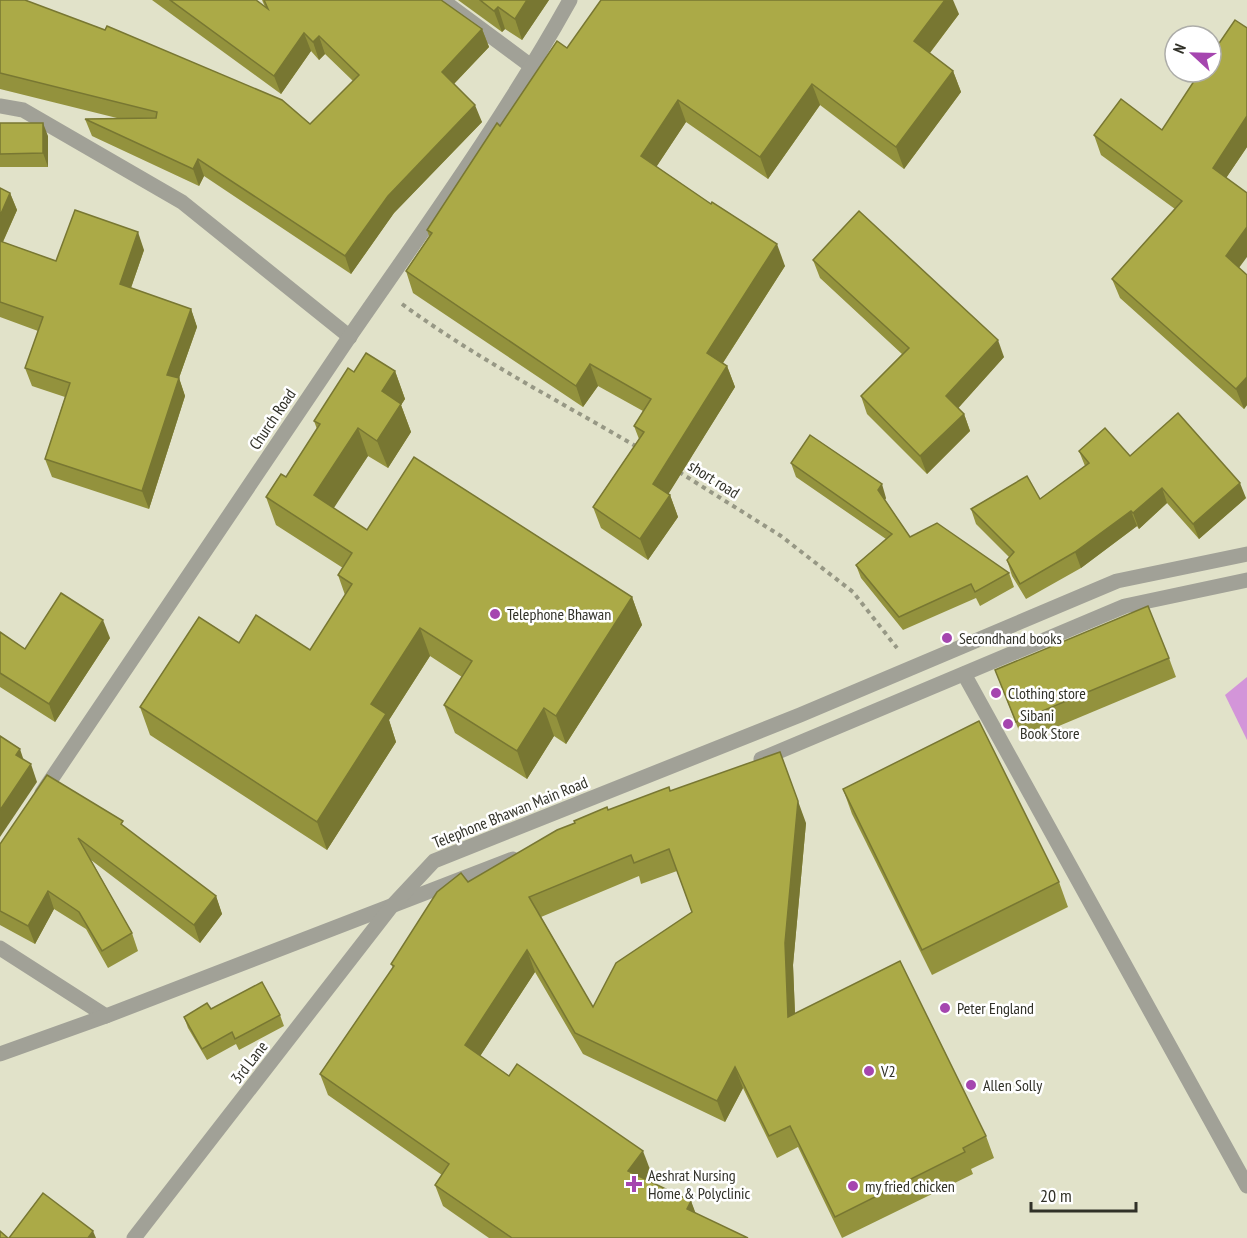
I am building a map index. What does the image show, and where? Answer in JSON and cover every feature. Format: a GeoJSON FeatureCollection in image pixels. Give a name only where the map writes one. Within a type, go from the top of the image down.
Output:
{"type":"FeatureCollection","features":[{"type":"Feature","properties":{"kind":"street"},"geometry":{"type":"LineString","coordinates":[[442,0],[531,66]]}},
{"type":"Feature","properties":{"kind":"street","name":"Church Road"},"geometry":{"type":"LineString","coordinates":[[33,806],[461,176],[570,0]]}},
{"type":"Feature","properties":{"kind":"street"},"geometry":{"type":"LineString","coordinates":[[0,106],[23,110],[182,202],[350,337]]}},
{"type":"Feature","properties":{"kind":"street","name":"Telephone Bhawan Main Road"},"geometry":{"type":"LineString","coordinates":[[391,907],[434,861],[789,720],[1117,581],[1247,554]]}},
{"type":"Feature","properties":{"kind":"street"},"geometry":{"type":"LineString","coordinates":[[744,766],[1125,606],[1247,580]]}},
{"type":"Feature","properties":{"kind":"street"},"geometry":{"type":"LineString","coordinates":[[964,674],[1247,1186]]}},
{"type":"Feature","properties":{"kind":"street"},"geometry":{"type":"LineString","coordinates":[[0,1054],[106,1016],[522,856]]}},
{"type":"Feature","properties":{"kind":"street","name":"3rd Lane"},"geometry":{"type":"LineString","coordinates":[[134,1238],[391,907]]}},
{"type":"Feature","properties":{"kind":"street"},"geometry":{"type":"LineString","coordinates":[[0,948],[106,1016]]}},
{"type":"Feature","properties":{"kind":"path"},"geometry":{"type":"LineString","coordinates":[[382,290],[433,327],[504,371],[645,452]]}},
{"type":"Feature","properties":{"kind":"path","name":"short road"},"geometry":{"type":"LineString","coordinates":[[673,468],[781,536],[853,592],[913,668]]}},
{"type":"Feature","properties":{"kind":"shaded area"},"geometry":{"type":"Polygon","coordinates":[[[1247,677],[1247,740],[1225,695],[1247,677]]]}},
{"type":"Feature","properties":{"kind":"building"},"geometry":{"type":"Polygon","coordinates":[[[0,0],[25,0],[105,30],[107,26],[282,100],[310,124],[359,75],[319,36],[313,42],[304,33],[274,76],[170,0],[256,0],[268,9],[264,0],[441,0],[482,29],[442,72],[475,105],[388,196],[345,256],[198,159],[193,169],[85,119],[156,118],[157,112],[0,73],[0,0]]]}},
{"type":"Feature","properties":{"kind":"building"},"geometry":{"type":"Polygon","coordinates":[[[480,0],[527,0],[515,19],[498,7],[494,11],[480,0]]]}},
{"type":"Feature","properties":{"kind":"building"},"geometry":{"type":"Polygon","coordinates":[[[601,0],[945,0],[914,41],[953,71],[896,147],[812,84],[760,157],[678,100],[641,156],[711,204],[712,202],[777,244],[707,353],[727,366],[653,484],[670,495],[640,539],[593,507],[644,432],[634,426],[651,399],[590,364],[576,386],[406,271],[432,233],[427,230],[497,123],[500,126],[557,41],[567,48],[601,0]]]}},
{"type":"Feature","properties":{"kind":"building"},"geometry":{"type":"Polygon","coordinates":[[[1235,20],[1247,28],[1247,116],[1213,168],[1247,193],[1247,227],[1226,256],[1247,275],[1247,377],[1236,389],[1112,279],[1182,201],[1094,135],[1121,99],[1162,130],[1192,84],[1223,84],[1223,38],[1235,20]]]}},
{"type":"Feature","properties":{"kind":"building"},"geometry":{"type":"Polygon","coordinates":[[[0,123],[43,123],[43,153],[0,154],[0,123]]]}},
{"type":"Feature","properties":{"kind":"building"},"geometry":{"type":"Polygon","coordinates":[[[0,188],[10,193],[0,216],[0,188]]]}},
{"type":"Feature","properties":{"kind":"building"},"geometry":{"type":"Polygon","coordinates":[[[75,210],[138,232],[120,284],[191,309],[167,375],[179,378],[142,491],[45,459],[70,383],[25,368],[43,317],[0,302],[0,241],[56,261],[75,210]]]}},
{"type":"Feature","properties":{"kind":"building"},"geometry":{"type":"Polygon","coordinates":[[[859,211],[998,340],[946,396],[964,414],[920,456],[861,396],[909,348],[813,260],[859,211]]]}},
{"type":"Feature","properties":{"kind":"building"},"geometry":{"type":"Polygon","coordinates":[[[366,353],[395,371],[382,391],[401,404],[377,441],[358,428],[314,495],[367,530],[414,457],[632,597],[556,716],[544,708],[517,751],[444,705],[472,661],[420,628],[371,704],[386,714],[317,822],[140,707],[199,617],[239,643],[256,615],[310,650],[352,584],[338,575],[352,553],[266,497],[281,474],[286,477],[320,424],[314,421],[348,368],[354,372],[366,353]]]}},
{"type":"Feature","properties":{"kind":"building"},"geometry":{"type":"Polygon","coordinates":[[[1178,413],[1240,483],[1193,524],[1162,488],[1133,513],[1131,511],[1075,552],[1020,584],[1007,560],[1014,552],[971,509],[1027,476],[1040,499],[1089,463],[1079,451],[1105,428],[1130,456],[1178,413]]]}},
{"type":"Feature","properties":{"kind":"building"},"geometry":{"type":"Polygon","coordinates":[[[810,435],[882,484],[878,490],[910,537],[937,523],[1009,573],[975,592],[971,584],[899,617],[856,565],[892,534],[791,463],[810,435]]]}},
{"type":"Feature","properties":{"kind":"building"},"geometry":{"type":"Polygon","coordinates":[[[61,593],[103,620],[49,704],[0,673],[0,632],[25,649],[61,593]]]}},
{"type":"Feature","properties":{"kind":"building"},"geometry":{"type":"Polygon","coordinates":[[[1148,606],[1169,658],[1016,722],[995,670],[1148,606]]]}},
{"type":"Feature","properties":{"kind":"building"},"geometry":{"type":"Polygon","coordinates":[[[979,721],[1059,882],[922,950],[843,789],[979,721]]]}},
{"type":"Feature","properties":{"kind":"building"},"geometry":{"type":"Polygon","coordinates":[[[0,736],[20,749],[16,755],[31,764],[0,810],[0,736]]]}},
{"type":"Feature","properties":{"kind":"building"},"geometry":{"type":"Polygon","coordinates":[[[780,752],[798,801],[785,943],[788,1017],[900,961],[986,1136],[963,1148],[965,1152],[835,1217],[790,1126],[769,1136],[735,1067],[717,1101],[575,1033],[527,950],[465,1045],[509,1076],[517,1064],[643,1151],[628,1171],[691,1201],[687,1209],[748,1238],[512,1238],[435,1185],[449,1164],[320,1074],[394,966],[391,964],[437,892],[461,873],[468,882],[557,830],[575,823],[574,821],[607,807],[608,810],[669,787],[670,791],[780,752]],[[669,849],[634,863],[631,855],[529,897],[593,1007],[616,963],[692,912],[669,849]]]}},
{"type":"Feature","properties":{"kind":"building"},"geometry":{"type":"Polygon","coordinates":[[[47,775],[123,821],[121,824],[216,896],[194,925],[78,838],[132,933],[102,951],[79,912],[48,891],[28,926],[0,911],[0,844],[47,775]]]}},
{"type":"Feature","properties":{"kind":"building"},"geometry":{"type":"Polygon","coordinates":[[[262,982],[280,1015],[235,1039],[232,1032],[202,1049],[184,1017],[207,1003],[211,1009],[262,982]]]}},
{"type":"Feature","properties":{"kind":"building"},"geometry":{"type":"Polygon","coordinates":[[[43,1193],[93,1231],[88,1238],[9,1238],[43,1193]]]}},
{"type":"Feature","properties":{"kind":"building"},"geometry":{"type":"Polygon","coordinates":[[[0,1231],[8,1238],[0,1238],[0,1231]]]}},
{"type":"Feature","properties":{"kind":"place","name":"Telephone Bhawan"},"geometry":{"type":"Point","coordinates":[495,614]}},
{"type":"Feature","properties":{"kind":"place","name":"Secondhand books"},"geometry":{"type":"Point","coordinates":[947,638]}},
{"type":"Feature","properties":{"kind":"place","name":"Clothing store"},"geometry":{"type":"Point","coordinates":[996,693]}},
{"type":"Feature","properties":{"kind":"place","name":"Sibani Book Store"},"geometry":{"type":"Point","coordinates":[1008,724]}},
{"type":"Feature","properties":{"kind":"place","name":"Peter England"},"geometry":{"type":"Point","coordinates":[945,1008]}},
{"type":"Feature","properties":{"kind":"place","name":"V2"},"geometry":{"type":"Point","coordinates":[869,1071]}},
{"type":"Feature","properties":{"kind":"place","name":"Allen Solly"},"geometry":{"type":"Point","coordinates":[971,1085]}},
{"type":"Feature","properties":{"kind":"place","name":"Aeshrat Nursing Home & Polyclinic"},"geometry":{"type":"Point","coordinates":[634,1184]}},
{"type":"Feature","properties":{"kind":"place","name":"my fried chicken"},"geometry":{"type":"Point","coordinates":[853,1186]}}]}
